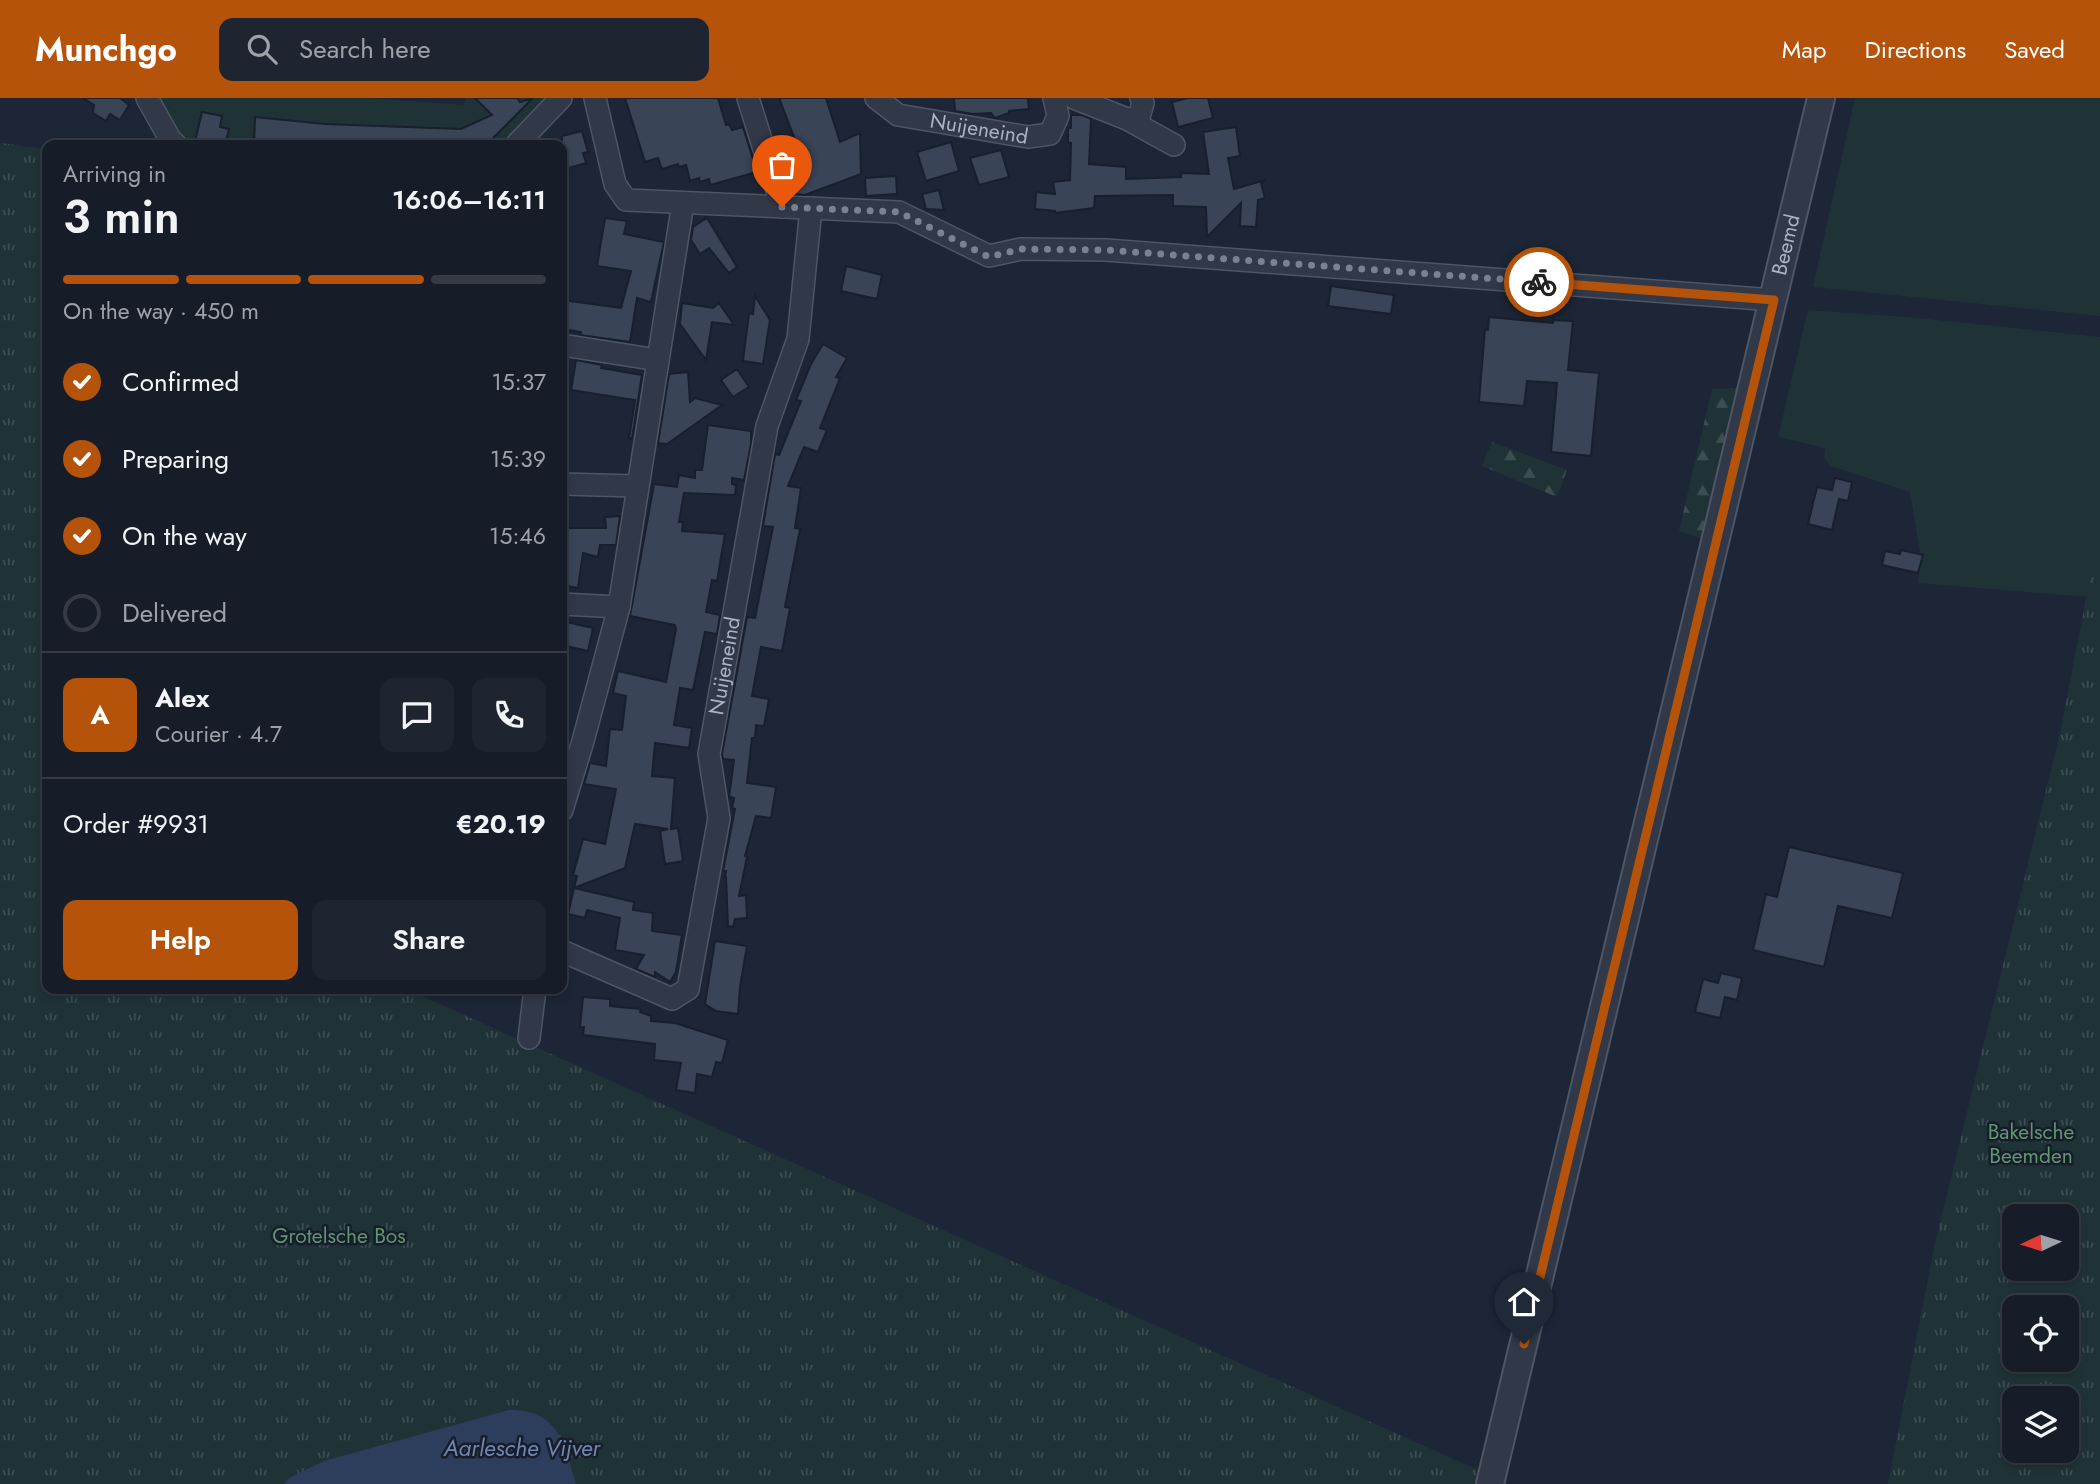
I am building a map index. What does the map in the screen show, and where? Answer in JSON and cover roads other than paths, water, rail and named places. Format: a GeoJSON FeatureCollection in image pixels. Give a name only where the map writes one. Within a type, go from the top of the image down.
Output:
{"type":"FeatureCollection","features":[{"type":"Feature","properties":{"kind":"street"},"geometry":{"type":"LineString","coordinates":[[147,98],[171,140]]}},
{"type":"Feature","properties":{"kind":"street"},"geometry":{"type":"LineString","coordinates":[[521,140],[561,98]]}},
{"type":"Feature","properties":{"kind":"street"},"geometry":{"type":"LineString","coordinates":[[595,98],[615,184],[626,200],[811,208]]}},
{"type":"Feature","properties":{"kind":"street"},"geometry":{"type":"LineString","coordinates":[[748,98],[782,207]]}},
{"type":"Feature","properties":{"kind":"street","name":"Nuijeneind"},"geometry":{"type":"LineString","coordinates":[[876,98],[898,115],[1028,137],[1050,134],[1058,116],[1054,98]]}},
{"type":"Feature","properties":{"kind":"street"},"geometry":{"type":"LineString","coordinates":[[1074,98],[1127,119],[1174,145]]}},
{"type":"Feature","properties":{"kind":"street"},"geometry":{"type":"LineString","coordinates":[[1127,119],[1139,117],[1143,103],[1141,98]]}},
{"type":"Feature","properties":{"kind":"street","name":"Beemd"},"geometry":{"type":"LineString","coordinates":[[811,208],[899,212],[989,257],[1021,249],[1106,250],[1774,300],[1821,98]]}},
{"type":"Feature","properties":{"kind":"street"},"geometry":{"type":"LineString","coordinates":[[567,794],[618,607],[683,203]]}},
{"type":"Feature","properties":{"kind":"street","name":"Nuijeneind"},"geometry":{"type":"LineString","coordinates":[[567,953],[671,999],[688,989],[719,818],[709,754],[767,426],[798,339],[811,208]]}},
{"type":"Feature","properties":{"kind":"street"},"geometry":{"type":"LineString","coordinates":[[1490,1484],[1774,300]]}},
{"type":"Feature","properties":{"kind":"street"},"geometry":{"type":"LineString","coordinates":[[567,346],[658,360]]}},
{"type":"Feature","properties":{"kind":"street"},"geometry":{"type":"LineString","coordinates":[[567,484],[636,486]]}},
{"type":"Feature","properties":{"kind":"street"},"geometry":{"type":"LineString","coordinates":[[567,604],[618,607]]}},
{"type":"Feature","properties":{"kind":"street"},"geometry":{"type":"LineString","coordinates":[[528,1038],[534,994]]}},
{"type":"Feature","properties":{"kind":"water","name":"Aarlesche Vijver"},"geometry":{"type":"Polygon","coordinates":[[[509,1410],[525,1411],[549,1422],[563,1443],[576,1484],[284,1484],[289,1478],[324,1461],[509,1410]]]}},
{"type":"Feature","properties":{"kind":"park label","name":"Bakelsche Beemden"},"geometry":{"type":"Point","coordinates":[2031,1144]}},
{"type":"Feature","properties":{"kind":"park label","name":"Grotelsche Bos"},"geometry":{"type":"Point","coordinates":[339,1236]}}]}
